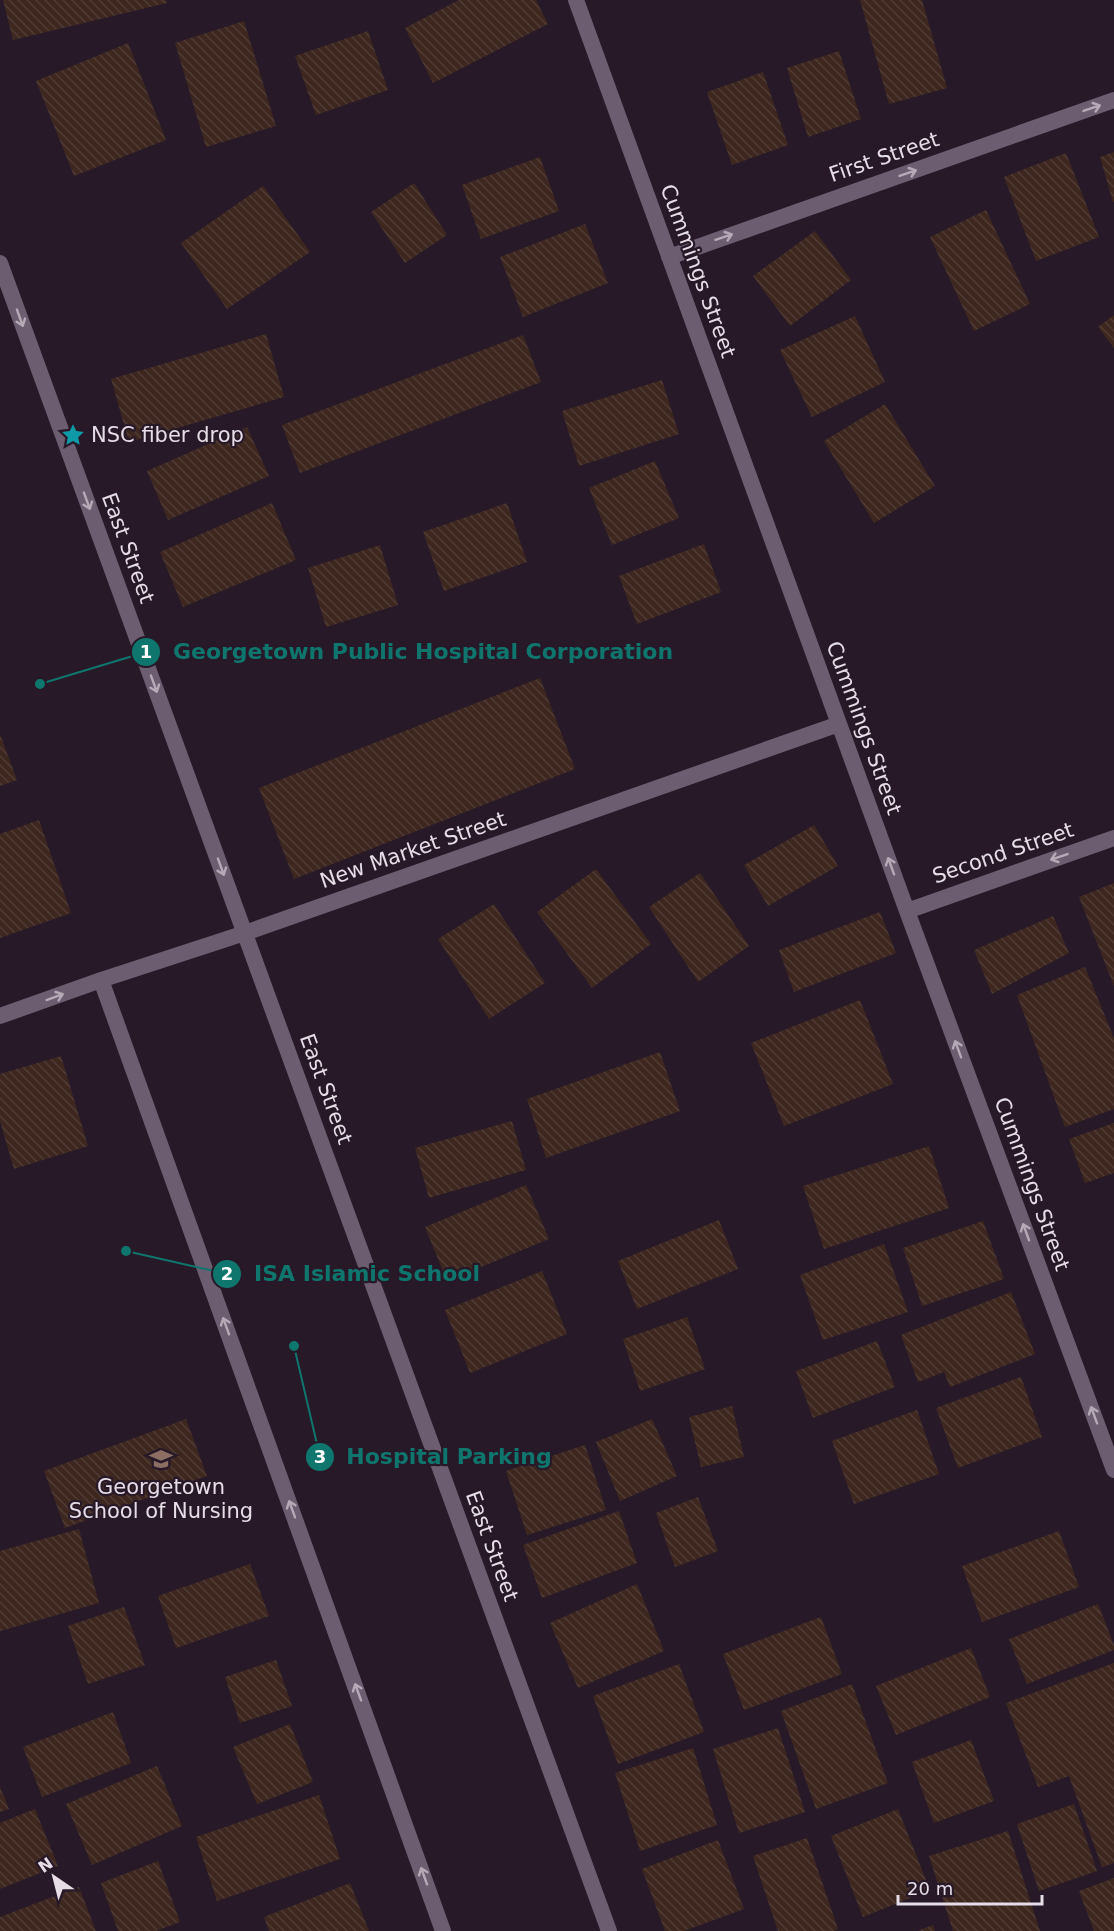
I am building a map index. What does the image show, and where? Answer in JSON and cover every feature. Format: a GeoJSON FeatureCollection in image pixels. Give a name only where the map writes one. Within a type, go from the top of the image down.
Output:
{"type":"FeatureCollection","features":[{"type":"Feature","properties":{"kind":"street","name":"Cummings Street"},"geometry":{"type":"LineString","coordinates":[[576,0],[907,910],[1114,1470]]}},
{"type":"Feature","properties":{"kind":"street","name":"First Street"},"geometry":{"type":"LineString","coordinates":[[669,256],[1114,100]]}},
{"type":"Feature","properties":{"kind":"street","name":"East Street"},"geometry":{"type":"LineString","coordinates":[[0,263],[609,1931]]}},
{"type":"Feature","properties":{"kind":"street","name":"New Market Street"},"geometry":{"type":"LineString","coordinates":[[0,1016],[245,933],[839,724]]}},
{"type":"Feature","properties":{"kind":"street","name":"Second Street"},"geometry":{"type":"LineString","coordinates":[[907,910],[1114,838]]}},
{"type":"Feature","properties":{"kind":"street"},"geometry":{"type":"LineString","coordinates":[[101,980],[443,1931]]}},
{"type":"Feature","properties":{"kind":"building"},"geometry":{"type":"Polygon","coordinates":[[[3,0],[166,0],[167,3],[13,40],[3,0]]]}},
{"type":"Feature","properties":{"kind":"building"},"geometry":{"type":"Polygon","coordinates":[[[459,0],[536,0],[548,24],[433,83],[405,28],[459,0]]]}},
{"type":"Feature","properties":{"kind":"building"},"geometry":{"type":"Polygon","coordinates":[[[860,0],[922,0],[947,88],[889,104],[860,0]]]}},
{"type":"Feature","properties":{"kind":"building"},"geometry":{"type":"Polygon","coordinates":[[[244,21],[276,126],[206,147],[175,43],[244,21]]]}},
{"type":"Feature","properties":{"kind":"building"},"geometry":{"type":"Polygon","coordinates":[[[368,31],[388,90],[316,115],[295,56],[368,31]]]}},
{"type":"Feature","properties":{"kind":"building"},"geometry":{"type":"Polygon","coordinates":[[[128,43],[166,140],[74,176],[36,81],[128,43]]]}},
{"type":"Feature","properties":{"kind":"building"},"geometry":{"type":"Polygon","coordinates":[[[839,51],[861,119],[808,137],[787,68],[839,51]]]}},
{"type":"Feature","properties":{"kind":"building"},"geometry":{"type":"Polygon","coordinates":[[[763,72],[788,145],[732,165],[707,92],[763,72]]]}},
{"type":"Feature","properties":{"kind":"building"},"geometry":{"type":"Polygon","coordinates":[[[1114,152],[1114,202],[1113,202],[1100,157],[1114,152]]]}},
{"type":"Feature","properties":{"kind":"building"},"geometry":{"type":"Polygon","coordinates":[[[1066,153],[1099,237],[1036,261],[1004,177],[1066,153]]]}},
{"type":"Feature","properties":{"kind":"building"},"geometry":{"type":"Polygon","coordinates":[[[540,157],[559,211],[481,239],[462,185],[540,157]]]}},
{"type":"Feature","properties":{"kind":"building"},"geometry":{"type":"Polygon","coordinates":[[[414,183],[447,235],[405,263],[371,212],[414,183]]]}},
{"type":"Feature","properties":{"kind":"building"},"geometry":{"type":"Polygon","coordinates":[[[263,186],[310,252],[227,309],[181,243],[263,186]]]}},
{"type":"Feature","properties":{"kind":"building"},"geometry":{"type":"Polygon","coordinates":[[[986,210],[1030,304],[974,331],[930,237],[986,210]]]}},
{"type":"Feature","properties":{"kind":"building"},"geometry":{"type":"Polygon","coordinates":[[[585,224],[608,283],[523,317],[500,257],[585,224]]]}},
{"type":"Feature","properties":{"kind":"building"},"geometry":{"type":"Polygon","coordinates":[[[815,231],[851,280],[790,326],[753,276],[815,231]]]}},
{"type":"Feature","properties":{"kind":"building"},"geometry":{"type":"Polygon","coordinates":[[[1114,315],[1114,348],[1098,327],[1114,315]]]}},
{"type":"Feature","properties":{"kind":"building"},"geometry":{"type":"Polygon","coordinates":[[[855,316],[885,382],[812,417],[780,350],[855,316]]]}},
{"type":"Feature","properties":{"kind":"building"},"geometry":{"type":"Polygon","coordinates":[[[266,334],[284,397],[129,442],[111,379],[266,334]]]}},
{"type":"Feature","properties":{"kind":"building"},"geometry":{"type":"Polygon","coordinates":[[[523,335],[541,382],[300,473],[282,425],[523,335]]]}},
{"type":"Feature","properties":{"kind":"building"},"geometry":{"type":"Polygon","coordinates":[[[662,380],[679,434],[579,466],[562,411],[662,380]]]}},
{"type":"Feature","properties":{"kind":"building"},"geometry":{"type":"Polygon","coordinates":[[[885,404],[935,486],[874,523],[824,441],[885,404]]]}},
{"type":"Feature","properties":{"kind":"building"},"geometry":{"type":"Polygon","coordinates":[[[247,427],[269,476],[168,520],[147,471],[247,427]]]}},
{"type":"Feature","properties":{"kind":"building"},"geometry":{"type":"Polygon","coordinates":[[[655,461],[679,518],[612,545],[589,488],[655,461]]]}},
{"type":"Feature","properties":{"kind":"building"},"geometry":{"type":"Polygon","coordinates":[[[272,503],[296,560],[183,607],[160,552],[272,503]]]}},
{"type":"Feature","properties":{"kind":"building"},"geometry":{"type":"Polygon","coordinates":[[[507,503],[527,562],[444,591],[423,532],[507,503]]]}},
{"type":"Feature","properties":{"kind":"building"},"geometry":{"type":"Polygon","coordinates":[[[704,544],[721,592],[637,624],[619,576],[704,544]]]}},
{"type":"Feature","properties":{"kind":"building"},"geometry":{"type":"Polygon","coordinates":[[[380,545],[398,605],[326,627],[308,568],[380,545]]]}},
{"type":"Feature","properties":{"kind":"building"},"geometry":{"type":"Polygon","coordinates":[[[540,678],[575,769],[294,879],[259,788],[540,678]]]}},
{"type":"Feature","properties":{"kind":"building"},"geometry":{"type":"Polygon","coordinates":[[[0,734],[17,780],[0,786],[0,734]]]}},
{"type":"Feature","properties":{"kind":"building"},"geometry":{"type":"Polygon","coordinates":[[[39,820],[71,913],[0,938],[0,834],[39,820]]]}},
{"type":"Feature","properties":{"kind":"building"},"geometry":{"type":"Polygon","coordinates":[[[814,825],[838,866],[768,906],[744,865],[814,825]]]}},
{"type":"Feature","properties":{"kind":"building"},"geometry":{"type":"Polygon","coordinates":[[[596,869],[651,944],[592,988],[537,912],[596,869]]]}},
{"type":"Feature","properties":{"kind":"building"},"geometry":{"type":"Polygon","coordinates":[[[700,873],[749,946],[698,982],[649,907],[700,873]]]}},
{"type":"Feature","properties":{"kind":"building"},"geometry":{"type":"Polygon","coordinates":[[[1114,883],[1114,986],[1079,897],[1114,883]]]}},
{"type":"Feature","properties":{"kind":"building"},"geometry":{"type":"Polygon","coordinates":[[[494,904],[545,983],[489,1019],[438,939],[494,904]]]}},
{"type":"Feature","properties":{"kind":"building"},"geometry":{"type":"Polygon","coordinates":[[[880,912],[896,953],[794,992],[779,950],[880,912]]]}},
{"type":"Feature","properties":{"kind":"building"},"geometry":{"type":"Polygon","coordinates":[[[1053,916],[1069,953],[992,994],[974,950],[1053,916]]]}},
{"type":"Feature","properties":{"kind":"building"},"geometry":{"type":"Polygon","coordinates":[[[1085,967],[1114,1038],[1114,1109],[1065,1127],[1017,995],[1085,967]]]}},
{"type":"Feature","properties":{"kind":"building"},"geometry":{"type":"Polygon","coordinates":[[[860,1000],[893,1084],[784,1126],[751,1043],[860,1000]]]}},
{"type":"Feature","properties":{"kind":"building"},"geometry":{"type":"Polygon","coordinates":[[[660,1052],[680,1111],[546,1158],[527,1099],[660,1052]]]}},
{"type":"Feature","properties":{"kind":"building"},"geometry":{"type":"Polygon","coordinates":[[[61,1056],[88,1146],[14,1169],[0,1121],[0,1074],[61,1056]]]}},
{"type":"Feature","properties":{"kind":"building"},"geometry":{"type":"Polygon","coordinates":[[[512,1121],[526,1170],[429,1198],[415,1148],[512,1121]]]}},
{"type":"Feature","properties":{"kind":"building"},"geometry":{"type":"Polygon","coordinates":[[[1114,1123],[1114,1173],[1085,1183],[1069,1139],[1114,1123]]]}},
{"type":"Feature","properties":{"kind":"building"},"geometry":{"type":"Polygon","coordinates":[[[929,1146],[949,1208],[824,1249],[803,1186],[929,1146]]]}},
{"type":"Feature","properties":{"kind":"building"},"geometry":{"type":"Polygon","coordinates":[[[526,1185],[549,1239],[447,1281],[425,1227],[526,1185]]]}},
{"type":"Feature","properties":{"kind":"building"},"geometry":{"type":"Polygon","coordinates":[[[719,1220],[738,1269],[637,1309],[618,1261],[719,1220]]]}},
{"type":"Feature","properties":{"kind":"building"},"geometry":{"type":"Polygon","coordinates":[[[983,1221],[1004,1279],[922,1306],[903,1248],[983,1221]]]}},
{"type":"Feature","properties":{"kind":"building"},"geometry":{"type":"Polygon","coordinates":[[[884,1244],[908,1312],[823,1340],[800,1275],[884,1244]]]}},
{"type":"Feature","properties":{"kind":"building"},"geometry":{"type":"Polygon","coordinates":[[[542,1271],[567,1334],[470,1373],[445,1310],[542,1271]]]}},
{"type":"Feature","properties":{"kind":"building"},"geometry":{"type":"Polygon","coordinates":[[[1011,1292],[1035,1354],[950,1387],[944,1372],[918,1382],[901,1335],[1011,1292]]]}},
{"type":"Feature","properties":{"kind":"building"},"geometry":{"type":"Polygon","coordinates":[[[687,1317],[705,1369],[640,1391],[623,1339],[687,1317]]]}},
{"type":"Feature","properties":{"kind":"building"},"geometry":{"type":"Polygon","coordinates":[[[877,1341],[895,1387],[813,1418],[796,1371],[877,1341]]]}},
{"type":"Feature","properties":{"kind":"building"},"geometry":{"type":"Polygon","coordinates":[[[1021,1377],[1042,1437],[958,1468],[936,1408],[1021,1377]]]}},
{"type":"Feature","properties":{"kind":"building"},"geometry":{"type":"Polygon","coordinates":[[[732,1406],[744,1457],[701,1467],[689,1417],[732,1406]]]}},
{"type":"Feature","properties":{"kind":"building"},"geometry":{"type":"Polygon","coordinates":[[[917,1410],[939,1474],[854,1504],[832,1441],[917,1410]]]}},
{"type":"Feature","properties":{"kind":"building"},"geometry":{"type":"Polygon","coordinates":[[[186,1419],[207,1476],[65,1528],[44,1471],[186,1419]]]}},
{"type":"Feature","properties":{"kind":"building"},"geometry":{"type":"Polygon","coordinates":[[[652,1419],[677,1476],[620,1501],[596,1442],[652,1419]]]}},
{"type":"Feature","properties":{"kind":"building"},"geometry":{"type":"Polygon","coordinates":[[[585,1445],[606,1510],[527,1535],[506,1471],[585,1445]]]}},
{"type":"Feature","properties":{"kind":"building"},"geometry":{"type":"Polygon","coordinates":[[[698,1497],[718,1551],[675,1567],[656,1513],[698,1497]]]}},
{"type":"Feature","properties":{"kind":"building"},"geometry":{"type":"Polygon","coordinates":[[[619,1511],[637,1563],[542,1598],[523,1545],[619,1511]]]}},
{"type":"Feature","properties":{"kind":"building"},"geometry":{"type":"Polygon","coordinates":[[[79,1529],[99,1603],[0,1631],[0,1551],[79,1529]]]}},
{"type":"Feature","properties":{"kind":"building"},"geometry":{"type":"Polygon","coordinates":[[[1059,1531],[1079,1587],[982,1622],[962,1566],[1059,1531]]]}},
{"type":"Feature","properties":{"kind":"building"},"geometry":{"type":"Polygon","coordinates":[[[250,1564],[269,1616],[176,1648],[158,1596],[250,1564]]]}},
{"type":"Feature","properties":{"kind":"building"},"geometry":{"type":"Polygon","coordinates":[[[637,1584],[664,1651],[578,1688],[550,1623],[637,1584]]]}},
{"type":"Feature","properties":{"kind":"building"},"geometry":{"type":"Polygon","coordinates":[[[1098,1604],[1114,1650],[1027,1684],[1009,1639],[1098,1604]]]}},
{"type":"Feature","properties":{"kind":"building"},"geometry":{"type":"Polygon","coordinates":[[[124,1607],[145,1665],[88,1684],[68,1626],[124,1607]]]}},
{"type":"Feature","properties":{"kind":"building"},"geometry":{"type":"Polygon","coordinates":[[[821,1617],[842,1674],[744,1710],[723,1654],[821,1617]]]}},
{"type":"Feature","properties":{"kind":"building"},"geometry":{"type":"Polygon","coordinates":[[[971,1648],[990,1697],[896,1735],[876,1686],[971,1648]]]}},
{"type":"Feature","properties":{"kind":"building"},"geometry":{"type":"Polygon","coordinates":[[[276,1660],[292,1706],[240,1723],[225,1677],[276,1660]]]}},
{"type":"Feature","properties":{"kind":"building"},"geometry":{"type":"Polygon","coordinates":[[[1114,1663],[1114,1863],[1102,1867],[1069,1776],[1038,1787],[1006,1703],[1114,1663]]]}},
{"type":"Feature","properties":{"kind":"building"},"geometry":{"type":"Polygon","coordinates":[[[679,1664],[704,1732],[618,1764],[593,1696],[679,1664]]]}},
{"type":"Feature","properties":{"kind":"building"},"geometry":{"type":"Polygon","coordinates":[[[852,1684],[888,1783],[816,1809],[781,1711],[852,1684]]]}},
{"type":"Feature","properties":{"kind":"building"},"geometry":{"type":"Polygon","coordinates":[[[113,1712],[131,1763],[42,1797],[23,1747],[113,1712]]]}},
{"type":"Feature","properties":{"kind":"building"},"geometry":{"type":"Polygon","coordinates":[[[290,1724],[313,1782],[257,1804],[233,1747],[290,1724]]]}},
{"type":"Feature","properties":{"kind":"building"},"geometry":{"type":"Polygon","coordinates":[[[778,1728],[805,1812],[739,1833],[713,1749],[778,1728]]]}},
{"type":"Feature","properties":{"kind":"building"},"geometry":{"type":"Polygon","coordinates":[[[971,1740],[994,1801],[934,1823],[912,1762],[971,1740]]]}},
{"type":"Feature","properties":{"kind":"building"},"geometry":{"type":"Polygon","coordinates":[[[693,1748],[717,1825],[640,1851],[615,1773],[693,1748]]]}},
{"type":"Feature","properties":{"kind":"building"},"geometry":{"type":"Polygon","coordinates":[[[157,1766],[182,1826],[92,1865],[66,1804],[157,1766]]]}},
{"type":"Feature","properties":{"kind":"building"},"geometry":{"type":"Polygon","coordinates":[[[0,1787],[9,1809],[0,1812],[0,1787]]]}},
{"type":"Feature","properties":{"kind":"building"},"geometry":{"type":"Polygon","coordinates":[[[319,1795],[340,1859],[217,1901],[196,1837],[319,1795]]]}},
{"type":"Feature","properties":{"kind":"building"},"geometry":{"type":"Polygon","coordinates":[[[1074,1804],[1097,1871],[1039,1891],[1017,1824],[1074,1804]]]}},
{"type":"Feature","properties":{"kind":"building"},"geometry":{"type":"Polygon","coordinates":[[[35,1809],[58,1866],[0,1889],[0,1823],[35,1809]]]}},
{"type":"Feature","properties":{"kind":"building"},"geometry":{"type":"Polygon","coordinates":[[[898,1809],[930,1890],[863,1917],[831,1836],[898,1809]]]}},
{"type":"Feature","properties":{"kind":"building"},"geometry":{"type":"Polygon","coordinates":[[[1008,1831],[1040,1931],[953,1931],[929,1856],[1008,1831]]]}},
{"type":"Feature","properties":{"kind":"building"},"geometry":{"type":"Polygon","coordinates":[[[807,1838],[838,1929],[833,1931],[778,1931],[753,1856],[807,1838]]]}},
{"type":"Feature","properties":{"kind":"building"},"geometry":{"type":"Polygon","coordinates":[[[718,1840],[744,1909],[684,1931],[665,1931],[642,1869],[718,1840]]]}},
{"type":"Feature","properties":{"kind":"building"},"geometry":{"type":"Polygon","coordinates":[[[158,1861],[180,1922],[156,1931],[118,1931],[101,1883],[158,1861]]]}},
{"type":"Feature","properties":{"kind":"building"},"geometry":{"type":"Polygon","coordinates":[[[1114,1878],[1114,1931],[1094,1931],[1079,1891],[1114,1878]]]}},
{"type":"Feature","properties":{"kind":"building"},"geometry":{"type":"Polygon","coordinates":[[[350,1883],[369,1931],[269,1931],[264,1917],[350,1883]]]}},
{"type":"Feature","properties":{"kind":"building"},"geometry":{"type":"Polygon","coordinates":[[[79,1887],[96,1931],[0,1931],[0,1917],[79,1887]]]}},
{"type":"Feature","properties":{"kind":"building"},"geometry":{"type":"Polygon","coordinates":[[[933,1925],[935,1931],[917,1931],[933,1925]]]}},
{"type":"Feature","properties":{"kind":"place","name":"NSC fiber drop"},"geometry":{"type":"Point","coordinates":[73,435]}},
{"type":"Feature","properties":{"kind":"place","name":"Georgetown Public Hospital Corporation"},"geometry":{"type":"Point","coordinates":[40,684]}},
{"type":"Feature","properties":{"kind":"place","name":"ISA Islamic School"},"geometry":{"type":"Point","coordinates":[126,1251]}},
{"type":"Feature","properties":{"kind":"place","name":"Hospital Parking"},"geometry":{"type":"Point","coordinates":[294,1346]}},
{"type":"Feature","properties":{"kind":"place","name":"Georgetown School of Nursing"},"geometry":{"type":"Point","coordinates":[161,1459]}}]}
